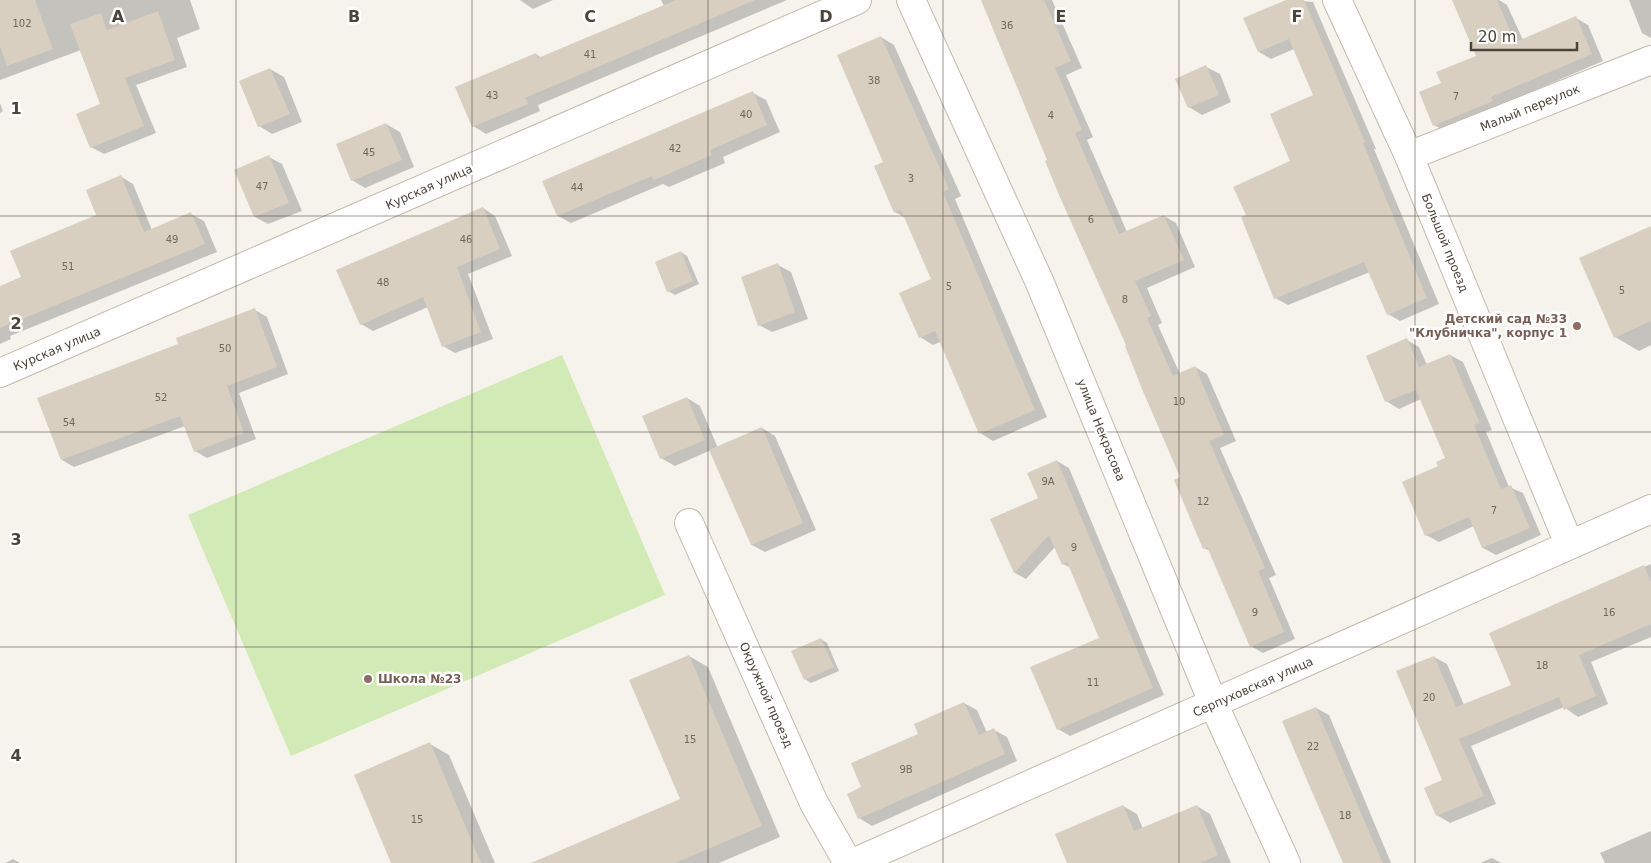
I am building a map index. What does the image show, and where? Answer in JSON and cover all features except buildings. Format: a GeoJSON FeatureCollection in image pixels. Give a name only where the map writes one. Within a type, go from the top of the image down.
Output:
{"type":"FeatureCollection","features":[{"type":"Feature","properties":{"kind":"street","name":"Курская улица"},"geometry":{"type":"LineString","coordinates":[[0,373],[857,0]]}},
{"type":"Feature","properties":{"kind":"street","name":"улица Некрасова"},"geometry":{"type":"LineString","coordinates":[[911,0],[1040,283],[1214,705],[1286,863]]}},
{"type":"Feature","properties":{"kind":"street","name":"Большой проезд"},"geometry":{"type":"LineString","coordinates":[[1337,0],[1409,156],[1569,544]]}},
{"type":"Feature","properties":{"kind":"street","name":"Малый переулок"},"geometry":{"type":"LineString","coordinates":[[1409,156],[1651,60]]}},
{"type":"Feature","properties":{"kind":"street","name":"Серпуховская улица"},"geometry":{"type":"LineString","coordinates":[[853,863],[1214,705],[1569,544],[1651,509]]}},
{"type":"Feature","properties":{"kind":"street","name":"Окружной проезд"},"geometry":{"type":"LineString","coordinates":[[689,523],[814,803],[848,863]]}},
{"type":"Feature","properties":{"kind":"green space"},"geometry":{"type":"Polygon","coordinates":[[[562,355],[665,595],[291,756],[188,515],[562,355]]]}},
{"type":"Feature","properties":{"kind":"place","name":"Детский сад №33 \"Клубничка\", корпус 1"},"geometry":{"type":"Point","coordinates":[1577,326]}},
{"type":"Feature","properties":{"kind":"place","name":"Школа №23"},"geometry":{"type":"Point","coordinates":[368,679]}}]}
